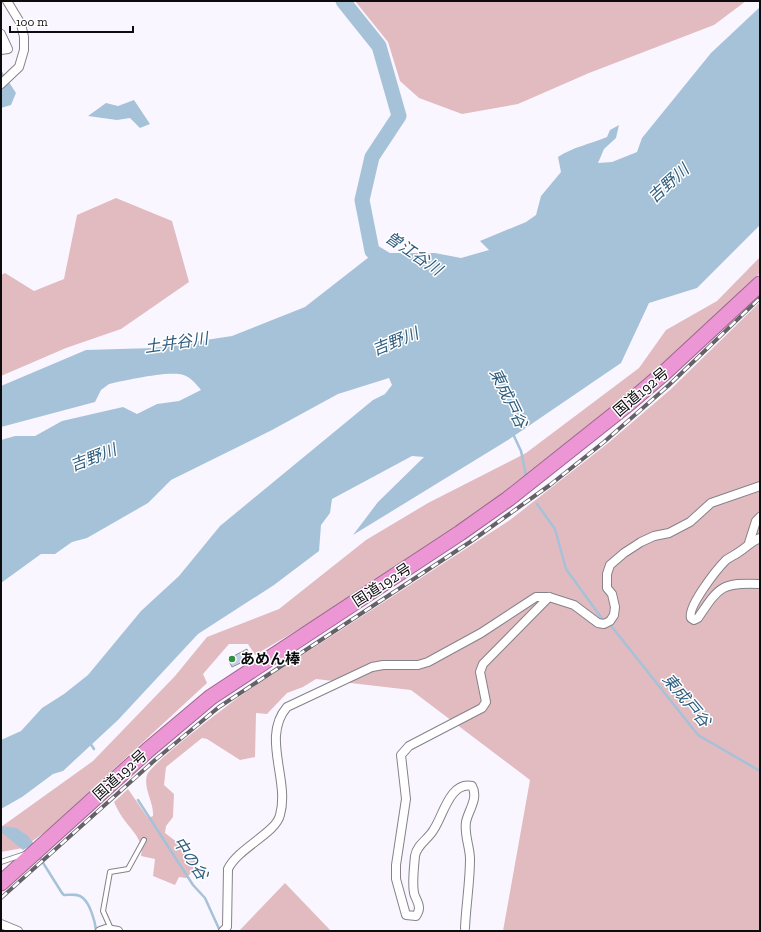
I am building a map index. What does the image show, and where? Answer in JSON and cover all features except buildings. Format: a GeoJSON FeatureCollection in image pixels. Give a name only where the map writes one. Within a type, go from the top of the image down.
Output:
{"type":"FeatureCollection","features":[{"type":"Feature","properties":{"kind":"highway","name":"国道192号"},"geometry":{"type":"LineString","coordinates":[[1,883],[175,726],[211,697],[460,533],[526,485],[658,378],[760,284]]}},
{"type":"Feature","properties":{"kind":"street"},"geometry":{"type":"LineString","coordinates":[[1,84],[19,67],[24,50],[24,37],[21,24],[8,1]]}},
{"type":"Feature","properties":{"kind":"street"},"geometry":{"type":"LineString","coordinates":[[1,34],[8,49],[1,50]]}},
{"type":"Feature","properties":{"kind":"street"},"geometry":{"type":"LineString","coordinates":[[223,931],[228,927],[228,869],[232,860],[273,826],[280,817],[283,802],[276,730],[280,715],[287,708],[372,668],[383,665],[418,665],[428,662],[498,622],[536,597],[549,597],[574,605],[598,623],[604,624],[610,621],[614,615],[615,607],[606,581],[610,565],[619,557],[641,542],[654,536],[669,533],[690,522],[711,503],[760,486]]}},
{"type":"Feature","properties":{"kind":"street"},"geometry":{"type":"LineString","coordinates":[[749,543],[756,520],[760,517]]}},
{"type":"Feature","properties":{"kind":"street"},"geometry":{"type":"LineString","coordinates":[[760,538],[749,543],[741,551],[726,560],[714,574],[693,606],[690,615],[691,618],[694,620],[698,618],[715,593],[723,587],[742,583],[760,584]]}},
{"type":"Feature","properties":{"kind":"street"},"geometry":{"type":"LineString","coordinates":[[465,928],[470,857],[466,833],[466,822],[474,796],[474,790],[472,786],[468,785],[458,789],[450,798],[434,830],[418,848],[415,856],[414,893],[418,903],[418,913],[416,916],[406,915],[396,879],[396,866],[406,799],[401,755],[409,746],[482,708],[486,702],[480,672],[483,664],[549,597]]}},
{"type":"Feature","properties":{"kind":"street"},"geometry":{"type":"LineString","coordinates":[[1,924],[18,931]]}},
{"type":"Feature","properties":{"kind":"street"},"geometry":{"type":"LineString","coordinates":[[100,931],[115,930]]}},
{"type":"Feature","properties":{"kind":"lane"},"geometry":{"type":"LineString","coordinates":[[115,930],[103,911],[110,872],[128,869],[144,840]]}},
{"type":"Feature","properties":{"kind":"lane"},"geometry":{"type":"LineString","coordinates":[[1,862],[38,850]]}},
{"type":"Feature","properties":{"kind":"shaded area"},"geometry":{"type":"Polygon","coordinates":[[[355,1],[746,1],[714,25],[589,73],[518,104],[462,114],[419,98],[400,81],[388,42],[355,1]]]}},
{"type":"Feature","properties":{"kind":"shaded area"},"geometry":{"type":"Polygon","coordinates":[[[116,198],[172,221],[189,282],[121,329],[66,348],[1,376],[1,275],[5,273],[34,291],[64,279],[77,215],[116,198]]]}},
{"type":"Feature","properties":{"kind":"shaded area"},"geometry":{"type":"Polygon","coordinates":[[[760,257],[760,273],[690,341],[613,406],[474,515],[316,619],[255,655],[248,644],[229,644],[203,674],[207,683],[49,829],[23,848],[1,852],[1,827],[93,761],[175,676],[207,637],[279,609],[366,540],[428,503],[526,453],[639,368],[666,330],[717,301],[760,257]]]}},
{"type":"Feature","properties":{"kind":"shaded area"},"geometry":{"type":"Polygon","coordinates":[[[760,302],[760,931],[503,931],[530,780],[411,690],[316,679],[303,687],[287,693],[267,714],[256,713],[255,757],[240,760],[207,739],[202,738],[166,767],[164,785],[174,794],[173,817],[166,826],[165,833],[182,846],[189,857],[198,862],[193,871],[186,878],[179,877],[175,885],[153,876],[155,859],[141,856],[142,851],[139,841],[114,802],[128,789],[148,818],[153,816],[152,806],[146,785],[147,775],[176,746],[247,691],[510,520],[607,444],[671,389],[760,302]]]}},
{"type":"Feature","properties":{"kind":"shaded area"},"geometry":{"type":"Polygon","coordinates":[[[285,883],[331,931],[239,931],[285,883]]]}},
{"type":"Feature","properties":{"kind":"water","name":"吉野川"},"geometry":{"type":"Polygon","coordinates":[[[760,7],[760,225],[697,288],[649,303],[621,363],[508,440],[353,535],[378,502],[424,457],[412,456],[332,499],[330,513],[321,525],[319,551],[274,585],[198,634],[118,720],[63,771],[53,774],[22,797],[1,809],[1,740],[21,731],[42,708],[64,694],[88,675],[141,611],[179,576],[220,526],[373,400],[385,394],[392,385],[389,378],[338,394],[272,430],[171,480],[148,503],[87,538],[72,542],[55,554],[41,554],[1,583],[1,440],[15,436],[35,436],[62,421],[123,407],[137,414],[157,404],[179,401],[201,390],[190,379],[180,374],[137,378],[109,384],[101,390],[95,402],[1,427],[1,386],[86,350],[153,348],[232,336],[305,307],[369,257],[400,272],[404,265],[389,253],[435,253],[461,258],[489,250],[480,241],[526,222],[536,215],[541,196],[561,172],[558,157],[576,148],[607,137],[610,130],[619,125],[616,138],[604,149],[598,163],[612,162],[637,152],[642,138],[711,53],[760,7]]]}},
{"type":"Feature","properties":{"kind":"water"},"geometry":{"type":"Polygon","coordinates":[[[1,70],[16,93],[11,105],[1,108],[1,70]]]}},
{"type":"Feature","properties":{"kind":"water"},"geometry":{"type":"Polygon","coordinates":[[[134,100],[150,124],[140,128],[130,118],[117,120],[88,116],[106,103],[118,106],[134,100]]]}},
{"type":"Feature","properties":{"kind":"water"},"geometry":{"type":"Polygon","coordinates":[[[1,826],[16,828],[28,836],[34,844],[23,850],[1,832],[1,826]]]}},
{"type":"Feature","properties":{"kind":"waterway","name":"曽江谷川"},"geometry":{"type":"LineString","coordinates":[[343,1],[379,46],[399,116],[372,157],[362,200],[372,251],[420,280]]}},
{"type":"Feature","properties":{"kind":"waterway","name":"東成戸谷"},"geometry":{"type":"LineString","coordinates":[[513,434],[521,451],[526,475]]}},
{"type":"Feature","properties":{"kind":"waterway","name":"東成戸谷"},"geometry":{"type":"LineString","coordinates":[[537,504],[555,529],[566,569],[603,620]]}},
{"type":"Feature","properties":{"kind":"waterway","name":"東成戸谷"},"geometry":{"type":"LineString","coordinates":[[612,627],[698,735],[760,771]]}},
{"type":"Feature","properties":{"kind":"waterway","name":"中の谷"},"geometry":{"type":"LineString","coordinates":[[90,743],[94,749]]}},
{"type":"Feature","properties":{"kind":"waterway","name":"中の谷"},"geometry":{"type":"LineString","coordinates":[[138,800],[193,885],[205,898],[220,931]]}},
{"type":"Feature","properties":{"kind":"waterway"},"geometry":{"type":"LineString","coordinates":[[40,858],[64,895],[79,895],[86,901],[92,913],[96,930]]}},
{"type":"Feature","properties":{"kind":"railway"},"geometry":{"type":"LineString","coordinates":[[1,898],[155,760],[219,707],[470,542],[550,485],[604,442],[669,385],[760,298]]}},
{"type":"Feature","properties":{"kind":"place","name":"あめん棒"},"geometry":{"type":"Point","coordinates":[232,659]}},
{"type":"Feature","properties":{"kind":"water label","name":"土井谷川"},"geometry":{"type":"Point","coordinates":[176,342]}}]}
